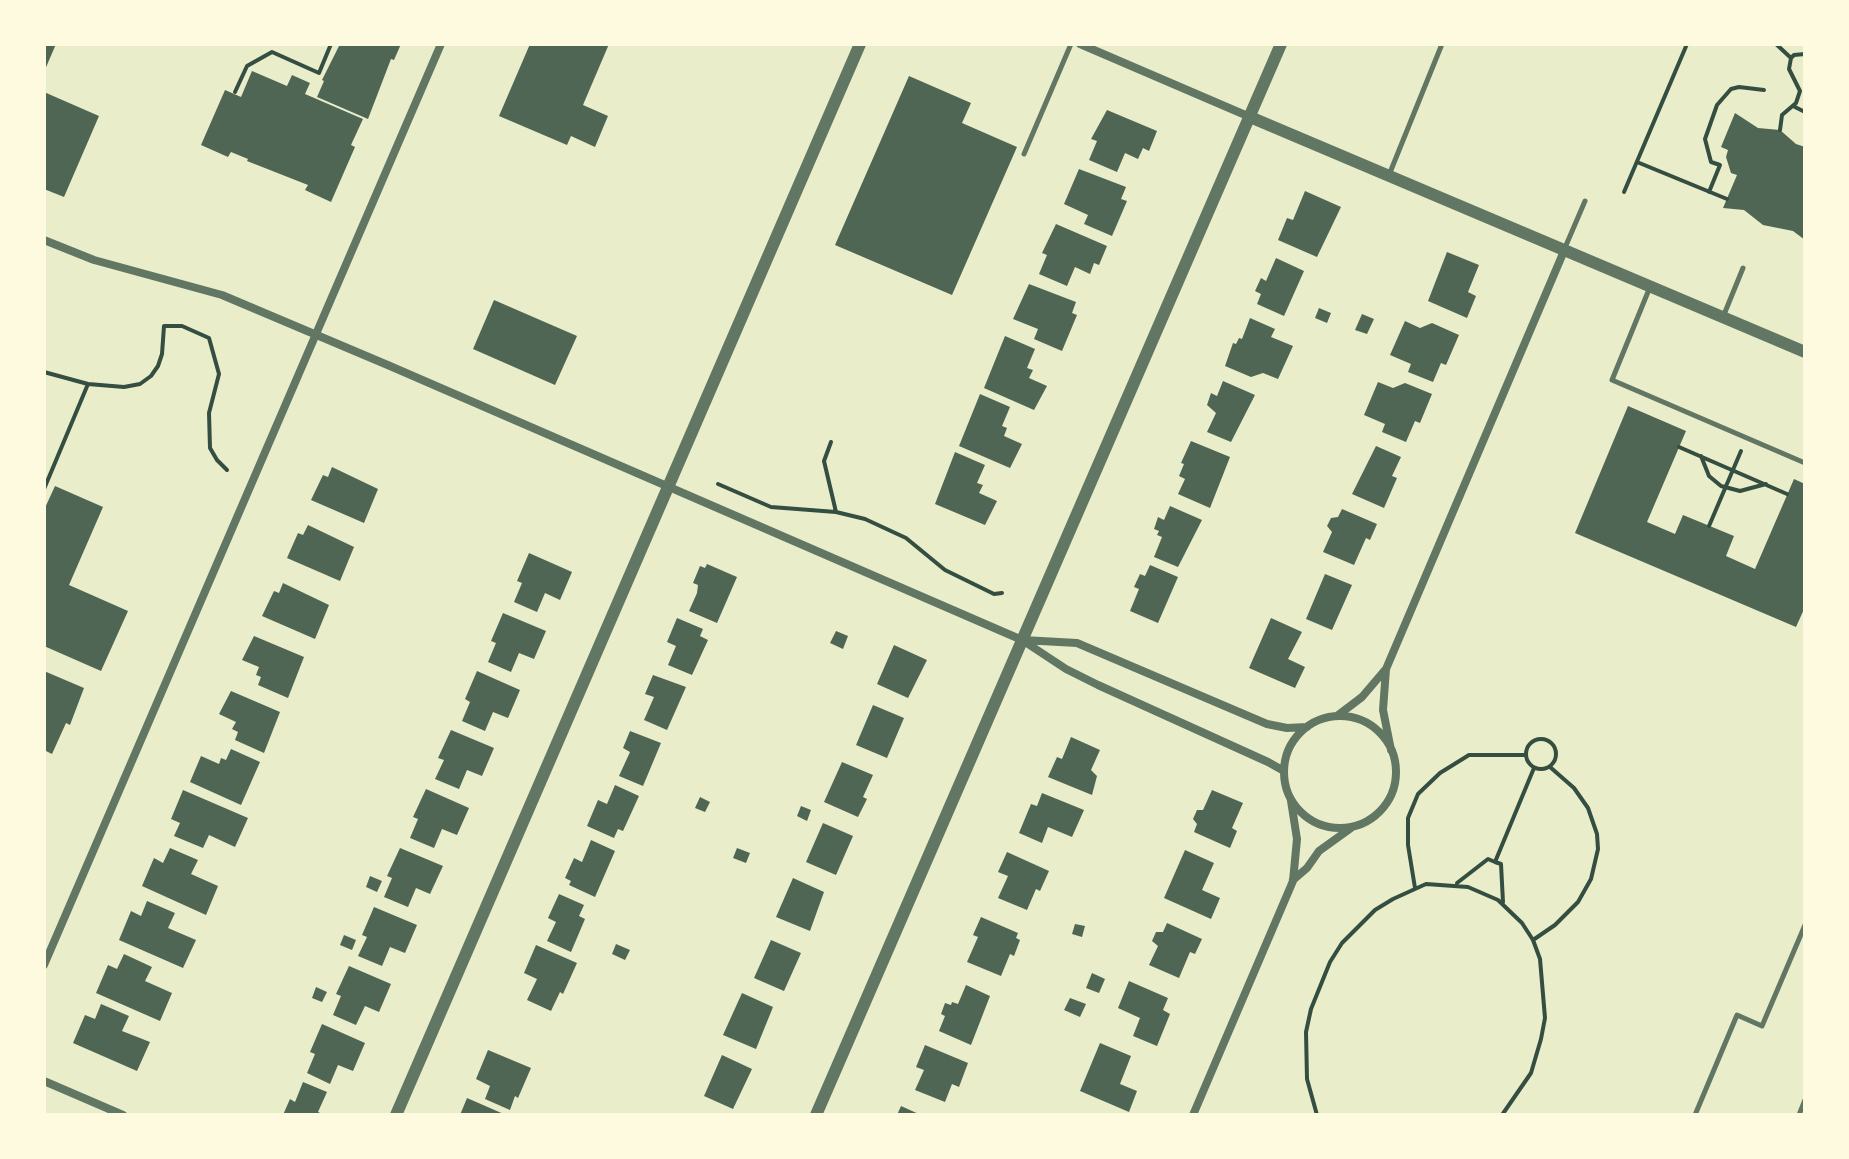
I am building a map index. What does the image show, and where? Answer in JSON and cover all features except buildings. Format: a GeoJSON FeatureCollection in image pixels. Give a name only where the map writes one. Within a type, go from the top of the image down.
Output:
{"type":"FeatureCollection","features":[{"type":"Feature","properties":{"kind":"street"},"geometry":{"type":"LineString","coordinates":[[44,965],[441,44]]}},
{"type":"Feature","properties":{"kind":"street"},"geometry":{"type":"LineString","coordinates":[[396,1115],[860,44]]}},
{"type":"Feature","properties":{"kind":"street"},"geometry":{"type":"LineString","coordinates":[[1080,44],[1805,352]]}},
{"type":"Feature","properties":{"kind":"street"},"geometry":{"type":"LineString","coordinates":[[816,1115],[1281,44]]}},
{"type":"Feature","properties":{"kind":"street"},"geometry":{"type":"LineString","coordinates":[[44,240],[94,260],[222,295],[1022,640],[1066,669],[1284,771]]}},
{"type":"Feature","properties":{"kind":"street"},"geometry":{"type":"LineString","coordinates":[[1336,717],[1362,697],[1386,669],[1564,251]]}},
{"type":"Feature","properties":{"kind":"street"},"geometry":{"type":"LineString","coordinates":[[1022,640],[1077,643],[1267,724],[1287,728],[1307,727]]}},
{"type":"Feature","properties":{"kind":"street"},"geometry":{"type":"LineString","coordinates":[[1293,881],[1319,851],[1374,816],[1390,796],[1396,768],[1383,710],[1386,669]]}},
{"type":"Feature","properties":{"kind":"street"},"geometry":{"type":"LineString","coordinates":[[1193,1115],[1293,881],[1297,839],[1284,771],[1286,755],[1295,738],[1322,719],[1351,717],[1370,725],[1391,750]]}},
{"type":"Feature","properties":{"kind":"street"},"geometry":{"type":"LineString","coordinates":[[1291,799],[1300,811],[1317,823],[1329,827],[1357,825]]}},
{"type":"Feature","properties":{"kind":"street"},"geometry":{"type":"LineString","coordinates":[[44,1081],[123,1115]]}},
{"type":"Feature","properties":{"kind":"lane"},"geometry":{"type":"LineString","coordinates":[[1024,154],[1071,44]]}},
{"type":"Feature","properties":{"kind":"lane"},"geometry":{"type":"LineString","coordinates":[[1389,176],[1442,44]]}},
{"type":"Feature","properties":{"kind":"lane"},"geometry":{"type":"LineString","coordinates":[[1564,251],[1585,201]]}},
{"type":"Feature","properties":{"kind":"lane"},"geometry":{"type":"LineString","coordinates":[[1722,317],[1743,268]]}},
{"type":"Feature","properties":{"kind":"lane"},"geometry":{"type":"LineString","coordinates":[[1650,287],[1612,380],[1805,463]]}},
{"type":"Feature","properties":{"kind":"lane"},"geometry":{"type":"LineString","coordinates":[[1695,1115],[1737,1015],[1762,1026],[1805,925]]}},
{"type":"Feature","properties":{"kind":"lane"},"geometry":{"type":"LineString","coordinates":[[1799,1115],[1805,1100]]}},
{"type":"Feature","properties":{"kind":"path"},"geometry":{"type":"LineString","coordinates":[[235,92],[247,66],[272,52],[319,73],[331,44]]}},
{"type":"Feature","properties":{"kind":"path"},"geometry":{"type":"LineString","coordinates":[[1624,192],[1687,44]]}},
{"type":"Feature","properties":{"kind":"path"},"geometry":{"type":"LineString","coordinates":[[1776,44],[1791,58]]}},
{"type":"Feature","properties":{"kind":"path"},"geometry":{"type":"LineString","coordinates":[[1780,130],[1782,115],[1802,92],[1789,69],[1791,58],[1805,54]]}},
{"type":"Feature","properties":{"kind":"path"},"geometry":{"type":"LineString","coordinates":[[1709,192],[1720,165],[1711,162],[1705,139],[1717,105],[1731,89],[1764,90]]}},
{"type":"Feature","properties":{"kind":"path"},"geometry":{"type":"LineString","coordinates":[[1793,106],[1805,112]]}},
{"type":"Feature","properties":{"kind":"path"},"geometry":{"type":"LineString","coordinates":[[1637,162],[1727,199]]}},
{"type":"Feature","properties":{"kind":"path"},"geometry":{"type":"LineString","coordinates":[[44,372],[88,384],[124,387],[140,384],[151,376],[162,354],[164,326],[182,326],[209,338],[219,374],[209,413],[210,448],[227,470]]}},
{"type":"Feature","properties":{"kind":"path"},"geometry":{"type":"LineString","coordinates":[[44,489],[88,384]]}},
{"type":"Feature","properties":{"kind":"path"},"geometry":{"type":"LineString","coordinates":[[831,442],[824,461],[836,512]]}},
{"type":"Feature","properties":{"kind":"path"},"geometry":{"type":"LineString","coordinates":[[1679,447],[1787,494]]}},
{"type":"Feature","properties":{"kind":"path"},"geometry":{"type":"LineString","coordinates":[[1709,526],[1742,450]]}},
{"type":"Feature","properties":{"kind":"path"},"geometry":{"type":"LineString","coordinates":[[1701,456],[1709,476],[1726,488],[1748,491],[1766,484]]}},
{"type":"Feature","properties":{"kind":"path"},"geometry":{"type":"LineString","coordinates":[[718,484],[780,509],[836,512],[865,519],[920,548],[945,570],[994,594],[1002,593]]}},
{"type":"Feature","properties":{"kind":"path"},"geometry":{"type":"LineString","coordinates":[[1546,740],[1556,751],[1555,760],[1544,769],[1534,768],[1525,755],[1531,742],[1546,740]]}},
{"type":"Feature","properties":{"kind":"path"},"geometry":{"type":"LineString","coordinates":[[1415,888],[1408,845],[1408,818],[1418,794],[1440,773],[1469,755],[1525,755]]}},
{"type":"Feature","properties":{"kind":"path"},"geometry":{"type":"LineString","coordinates":[[1533,940],[1555,925],[1578,902],[1591,879],[1598,849],[1597,834],[1588,808],[1574,788],[1550,767]]}},
{"type":"Feature","properties":{"kind":"path"},"geometry":{"type":"LineString","coordinates":[[1495,862],[1534,768]]}},
{"type":"Feature","properties":{"kind":"path"},"geometry":{"type":"LineString","coordinates":[[1455,885],[1488,859],[1501,864],[1503,904]]}},
{"type":"Feature","properties":{"kind":"path"},"geometry":{"type":"LineString","coordinates":[[1316,1115],[1310,1097],[1305,1058],[1306,1032],[1320,984],[1342,943],[1357,926],[1393,899],[1426,884],[1479,890],[1503,904],[1522,923],[1540,959],[1545,1018],[1531,1073],[1502,1115]]}}]}
